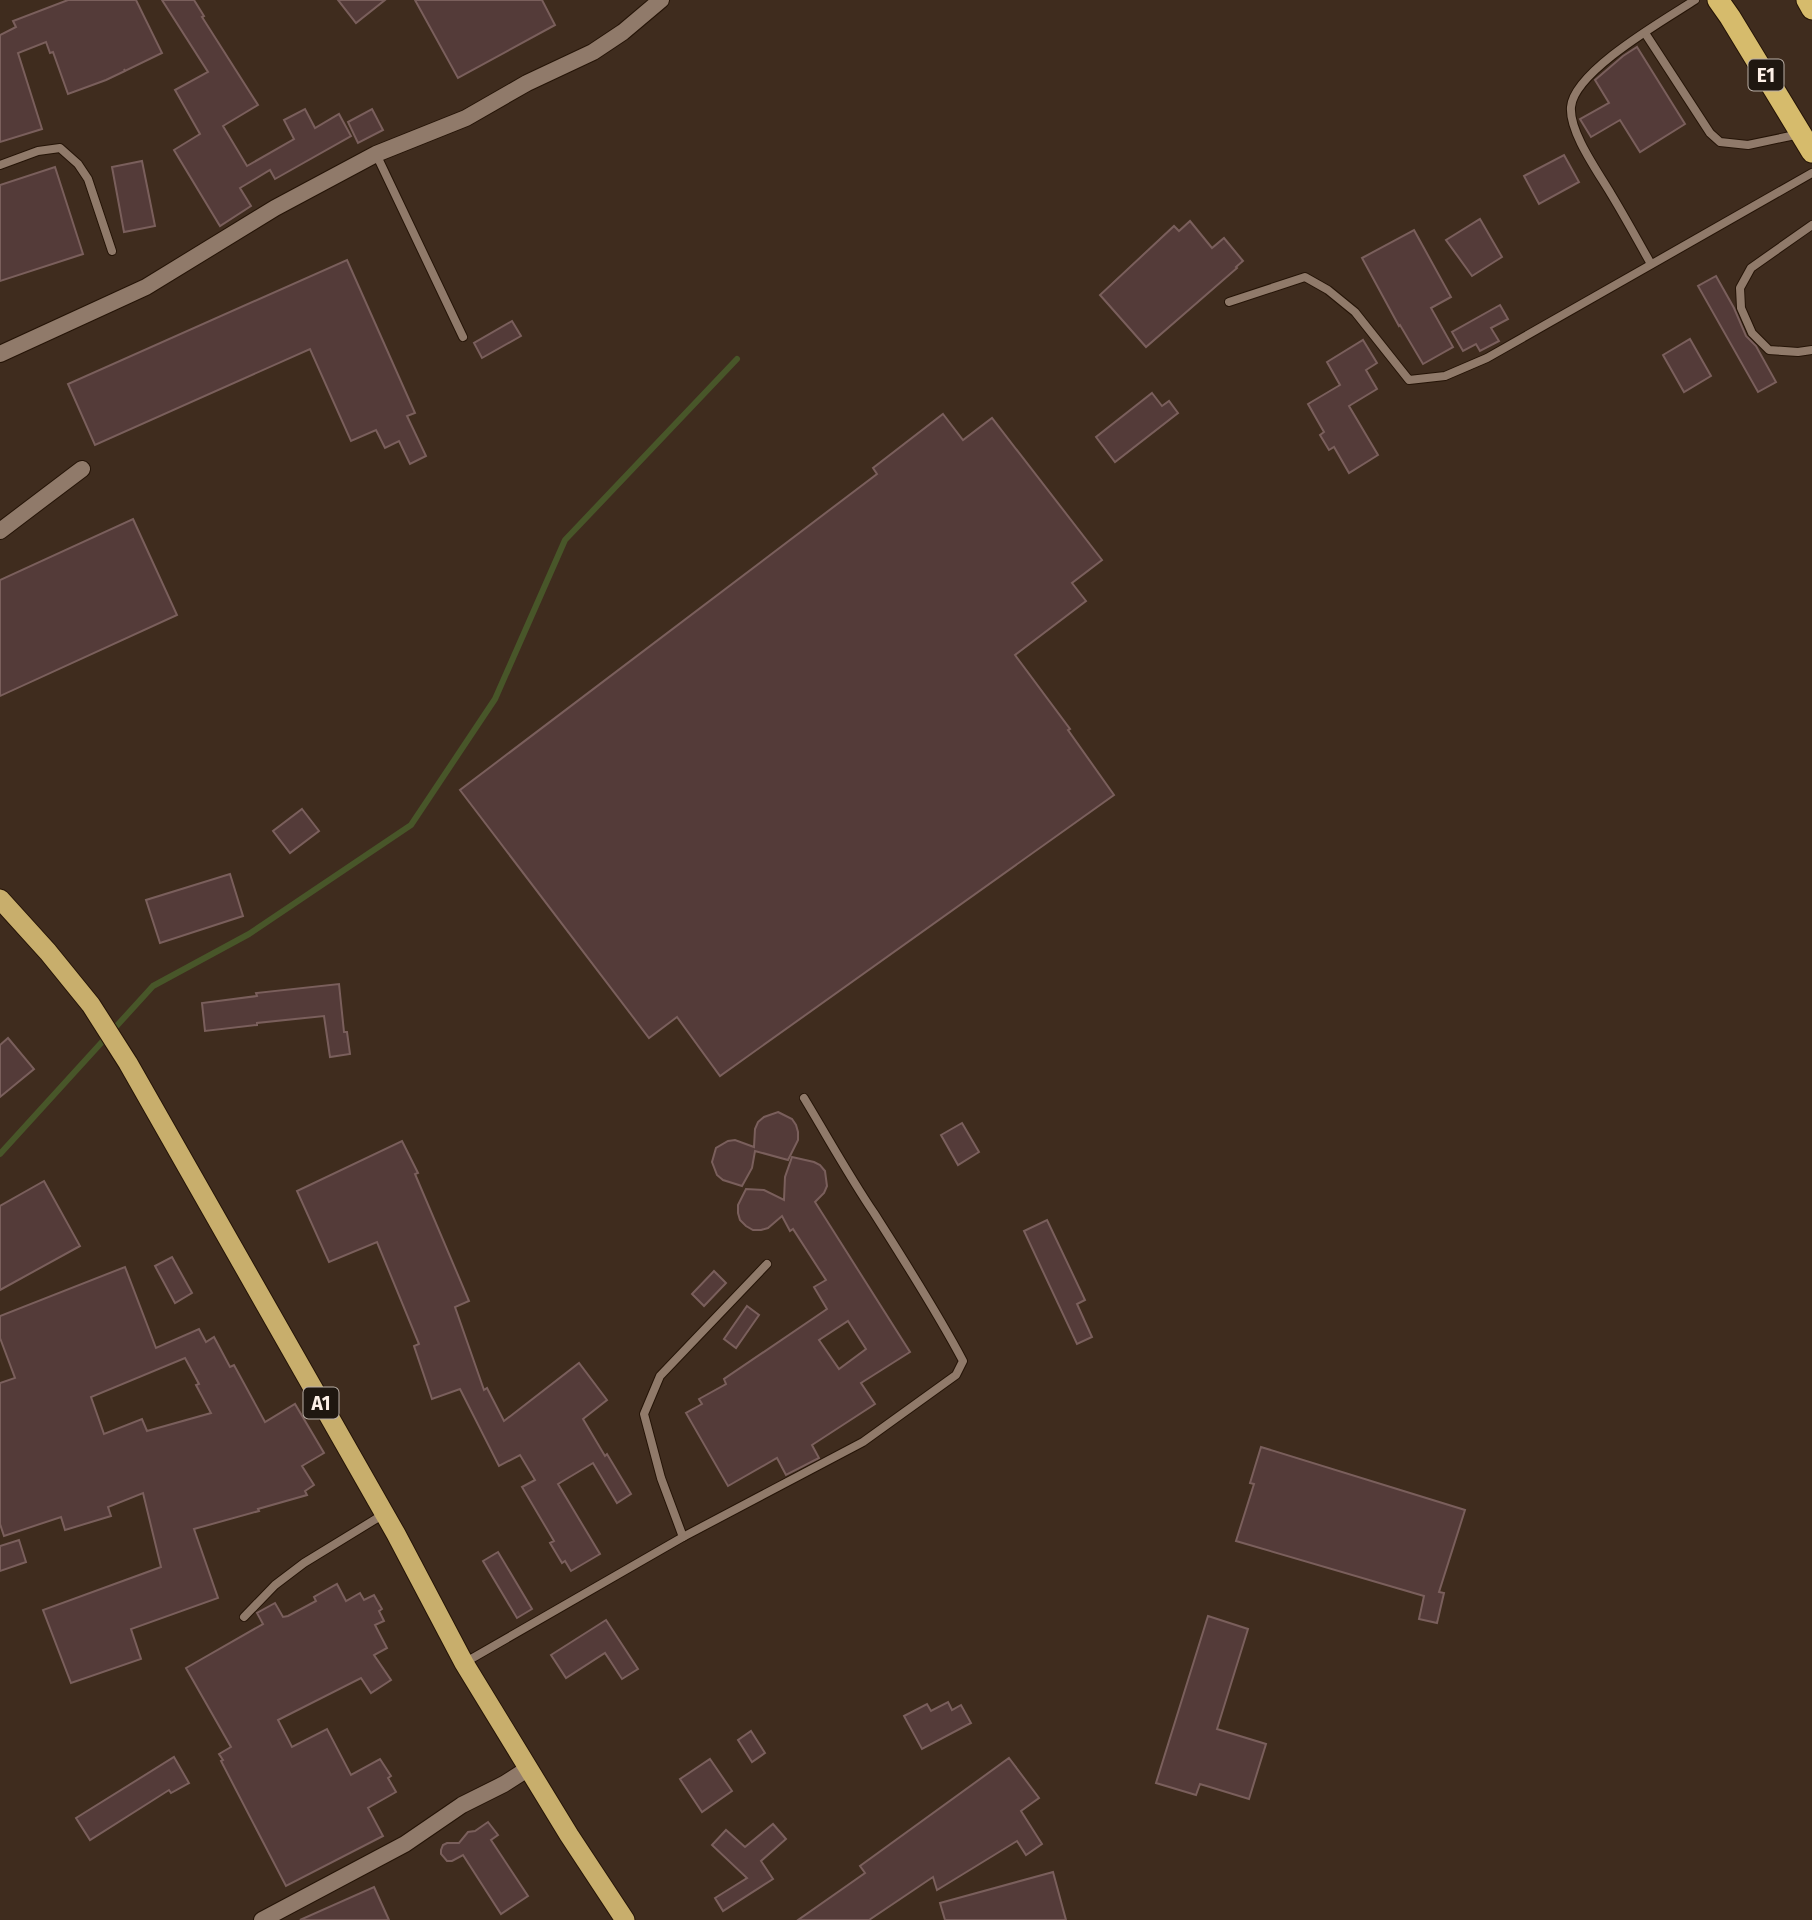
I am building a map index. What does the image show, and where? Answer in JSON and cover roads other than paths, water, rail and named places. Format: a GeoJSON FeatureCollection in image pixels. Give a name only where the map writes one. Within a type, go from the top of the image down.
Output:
{"type":"FeatureCollection","features":[{"type":"Feature","properties":{"kind":"highway","name":"E1"},"geometry":{"type":"LineString","coordinates":[[1718,0],[1806,143]]}},
{"type":"Feature","properties":{"kind":"highway"},"geometry":{"type":"LineString","coordinates":[[1807,0],[1812,9]]}},
{"type":"Feature","properties":{"kind":"highway","name":"A1"},"geometry":{"type":"LineString","coordinates":[[0,899],[48,951],[91,1004],[128,1063],[384,1514],[464,1663],[569,1835],[625,1920]]}},
{"type":"Feature","properties":{"kind":"street"},"geometry":{"type":"LineString","coordinates":[[0,354],[146,287],[275,208],[376,154],[466,118],[527,83],[593,52],[623,32],[661,0]]}},
{"type":"Feature","properties":{"kind":"street"},"geometry":{"type":"LineString","coordinates":[[0,531],[82,469]]}},
{"type":"Feature","properties":{"kind":"street"},"geometry":{"type":"LineString","coordinates":[[262,1920],[405,1844],[462,1805],[529,1768]]}},
{"type":"Feature","properties":{"kind":"lane"},"geometry":{"type":"LineString","coordinates":[[1651,264],[1580,142],[1572,119],[1571,105],[1590,73],[1695,0]]}},
{"type":"Feature","properties":{"kind":"lane"},"geometry":{"type":"LineString","coordinates":[[1645,33],[1710,134],[1720,142],[1748,145],[1806,143]]}},
{"type":"Feature","properties":{"kind":"lane"},"geometry":{"type":"LineString","coordinates":[[0,165],[38,151],[60,148],[78,164],[88,179],[112,251]]}},
{"type":"Feature","properties":{"kind":"lane"},"geometry":{"type":"LineString","coordinates":[[376,154],[463,337]]}},
{"type":"Feature","properties":{"kind":"lane"},"geometry":{"type":"LineString","coordinates":[[1229,302],[1305,277],[1328,290],[1355,312],[1409,380],[1445,376],[1487,358],[1812,173]]}},
{"type":"Feature","properties":{"kind":"lane"},"geometry":{"type":"LineString","coordinates":[[1812,225],[1751,268],[1740,288],[1741,307],[1752,333],[1769,350],[1812,350]]}},
{"type":"Feature","properties":{"kind":"lane"},"geometry":{"type":"LineString","coordinates":[[464,1663],[683,1536],[863,1443],[956,1375],[963,1361],[939,1316],[804,1098]]}},
{"type":"Feature","properties":{"kind":"lane"},"geometry":{"type":"LineString","coordinates":[[683,1536],[661,1478],[644,1414],[660,1376],[767,1264]]}},
{"type":"Feature","properties":{"kind":"lane"},"geometry":{"type":"LineString","coordinates":[[244,1617],[275,1585],[304,1563],[384,1514]]}},
{"type":"Feature","properties":{"kind":"waterway"},"geometry":{"type":"LineString","coordinates":[[0,1154],[153,986],[249,934],[411,825],[495,699],[565,540],[737,359]]}}]}
